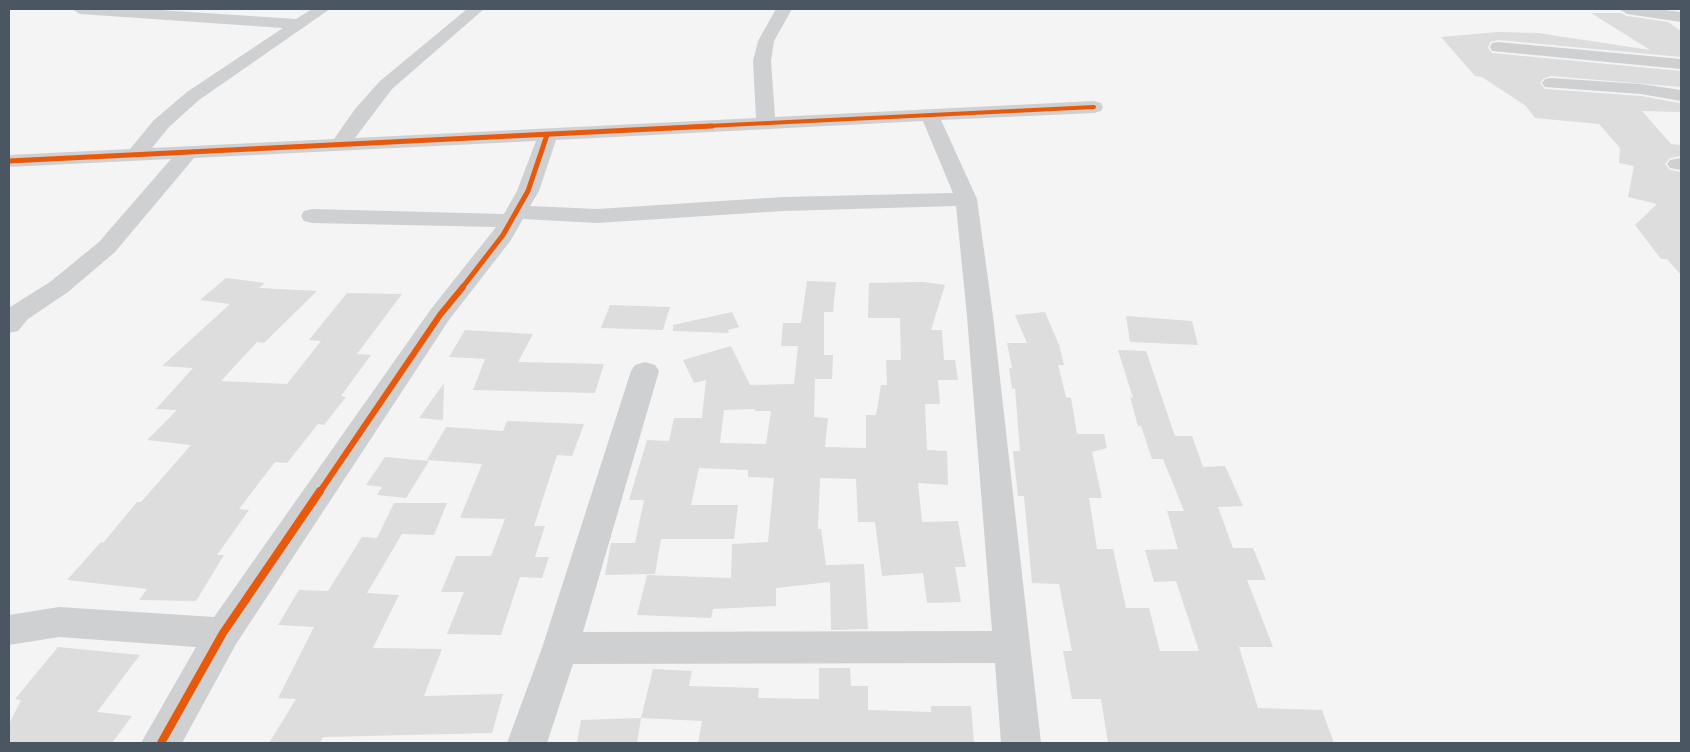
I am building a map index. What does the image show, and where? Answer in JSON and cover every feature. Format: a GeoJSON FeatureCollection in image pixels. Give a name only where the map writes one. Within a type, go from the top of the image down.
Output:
{"type":"FeatureCollection","features":[{"type":"Feature","properties":{"kind":"street"},"geometry":{"type":"LineString","coordinates":[[80,9],[299,24]]}},
{"type":"Feature","properties":{"kind":"street"},"geometry":{"type":"LineString","coordinates":[[136,155],[161,124],[192,96],[322,9]]}},
{"type":"Feature","properties":{"kind":"street"},"geometry":{"type":"LineString","coordinates":[[340,145],[362,113],[386,85],[476,9]]}},
{"type":"Feature","properties":{"kind":"street"},"geometry":{"type":"LineString","coordinates":[[766,124],[762,61],[766,41],[784,9]]}},
{"type":"Feature","properties":{"kind":"street"},"geometry":{"type":"LineString","coordinates":[[1627,9],[1681,17]]}},
{"type":"Feature","properties":{"kind":"street"},"geometry":{"type":"LineString","coordinates":[[1498,47],[1528,48],[1681,64]]}},
{"type":"Feature","properties":{"kind":"street"},"geometry":{"type":"LineString","coordinates":[[1551,83],[1641,89],[1681,96]]}},
{"type":"Feature","properties":{"kind":"street"},"geometry":{"type":"LineString","coordinates":[[9,162],[1094,108]]}},
{"type":"Feature","properties":{"kind":"street"},"geometry":{"type":"LineString","coordinates":[[930,116],[966,199],[980,316],[1021,743]]}},
{"type":"Feature","properties":{"kind":"street"},"geometry":{"type":"LineString","coordinates":[[161,743],[223,633],[440,315],[485,260],[514,216],[537,171],[548,135]]}},
{"type":"Feature","properties":{"kind":"street"},"geometry":{"type":"LineString","coordinates":[[9,325],[19,313],[70,278],[107,247],[187,153]]}},
{"type":"Feature","properties":{"kind":"street"},"geometry":{"type":"LineString","coordinates":[[312,216],[597,216],[783,204],[966,199]]}},
{"type":"Feature","properties":{"kind":"street"},"geometry":{"type":"LineString","coordinates":[[527,743],[560,648],[646,371]]}},
{"type":"Feature","properties":{"kind":"street"},"geometry":{"type":"LineString","coordinates":[[9,630],[59,622],[223,633]]}},
{"type":"Feature","properties":{"kind":"street"},"geometry":{"type":"LineString","coordinates":[[560,648],[1012,647]]}},
{"type":"Feature","properties":{"kind":"building"},"geometry":{"type":"Polygon","coordinates":[[[1591,13],[1621,13],[1627,16],[1668,22],[1681,31],[1681,57],[1498,40],[1490,42],[1488,48],[1492,53],[1681,71],[1681,87],[1551,76],[1544,78],[1540,83],[1545,89],[1641,96],[1680,103],[1681,112],[1642,111],[1671,144],[1681,145],[1681,156],[1670,158],[1665,164],[1670,170],[1681,172],[1681,275],[1667,259],[1661,259],[1635,225],[1657,204],[1628,197],[1634,166],[1619,163],[1620,148],[1599,124],[1535,118],[1526,106],[1482,77],[1475,76],[1441,37],[1498,32],[1538,33],[1650,50],[1591,13]]]}},
{"type":"Feature","properties":{"kind":"building"},"geometry":{"type":"Polygon","coordinates":[[[226,278],[265,283],[259,288],[317,291],[264,343],[257,342],[221,381],[287,384],[321,341],[309,340],[347,293],[402,294],[357,354],[371,355],[341,396],[346,397],[324,425],[318,424],[287,463],[275,462],[239,509],[249,510],[217,555],[224,555],[196,601],[139,600],[147,589],[67,580],[101,542],[103,543],[137,502],[141,502],[191,445],[147,440],[177,410],[156,409],[193,368],[162,366],[230,304],[200,300],[226,278]]]}},
{"type":"Feature","properties":{"kind":"building"},"geometry":{"type":"Polygon","coordinates":[[[807,281],[836,282],[833,312],[824,312],[824,355],[833,355],[832,379],[815,379],[814,417],[828,418],[825,447],[866,448],[866,415],[876,415],[881,385],[887,385],[886,360],[901,360],[900,318],[868,318],[869,283],[924,282],[945,285],[931,330],[942,330],[944,360],[955,360],[958,380],[938,380],[940,404],[925,404],[927,450],[947,451],[948,485],[918,483],[922,522],[958,521],[966,567],[955,567],[961,602],[927,603],[923,573],[882,576],[875,522],[858,522],[856,479],[820,478],[818,529],[821,529],[826,565],[864,564],[868,629],[831,630],[830,582],[776,588],[776,606],[713,609],[711,618],[637,615],[647,575],[731,578],[732,544],[768,542],[774,478],[748,477],[748,470],[699,468],[691,505],[738,505],[734,539],[661,539],[655,574],[605,575],[611,543],[635,543],[644,500],[629,500],[647,440],[669,441],[674,418],[702,418],[706,380],[694,383],[683,360],[731,346],[750,385],[794,384],[798,346],[781,346],[783,323],[801,323],[807,281]],[[755,409],[724,410],[720,443],[766,444],[771,411],[755,411],[755,409]]]}},
{"type":"Feature","properties":{"kind":"building"},"geometry":{"type":"Polygon","coordinates":[[[610,305],[670,307],[663,330],[601,328],[610,305]]]}},
{"type":"Feature","properties":{"kind":"building"},"geometry":{"type":"Polygon","coordinates":[[[732,312],[739,327],[728,330],[729,333],[673,331],[673,325],[732,312]]]}},
{"type":"Feature","properties":{"kind":"building"},"geometry":{"type":"Polygon","coordinates":[[[1045,312],[1059,345],[1064,365],[1058,365],[1066,397],[1071,398],[1077,434],[1104,434],[1107,448],[1092,452],[1102,498],[1089,498],[1097,549],[1113,549],[1126,608],[1149,608],[1160,651],[1199,651],[1176,581],[1154,582],[1145,550],[1178,549],[1167,511],[1184,511],[1163,459],[1152,459],[1141,426],[1138,426],[1130,397],[1133,398],[1118,350],[1146,351],[1175,436],[1192,436],[1203,467],[1225,466],[1243,506],[1218,507],[1233,548],[1253,548],[1266,580],[1247,580],[1273,647],[1239,647],[1258,708],[1322,710],[1334,743],[1108,743],[1101,699],[1072,699],[1063,651],[1072,651],[1059,584],[1032,583],[1024,496],[1018,496],[1013,451],[1020,451],[1015,388],[1012,389],[1009,368],[1012,368],[1007,343],[1027,343],[1015,315],[1045,312]]]}},
{"type":"Feature","properties":{"kind":"building"},"geometry":{"type":"Polygon","coordinates":[[[1126,316],[1192,321],[1198,345],[1130,342],[1126,316]]]}},
{"type":"Feature","properties":{"kind":"building"},"geometry":{"type":"Polygon","coordinates":[[[465,330],[533,334],[518,362],[604,364],[595,393],[473,390],[485,359],[449,357],[465,330]]]}},
{"type":"Feature","properties":{"kind":"building"},"geometry":{"type":"Polygon","coordinates":[[[444,383],[443,420],[419,418],[444,383]]]}},
{"type":"Feature","properties":{"kind":"building"},"geometry":{"type":"Polygon","coordinates":[[[507,421],[584,424],[572,456],[557,455],[534,526],[545,526],[535,557],[549,557],[542,578],[520,577],[501,635],[447,634],[464,592],[441,592],[456,556],[491,556],[505,519],[460,518],[482,464],[427,460],[446,427],[503,431],[507,421]]]}},
{"type":"Feature","properties":{"kind":"building"},"geometry":{"type":"Polygon","coordinates":[[[385,457],[429,461],[406,498],[377,495],[382,487],[366,485],[385,457]]]}},
{"type":"Feature","properties":{"kind":"building"},"geometry":{"type":"Polygon","coordinates":[[[394,503],[447,503],[434,535],[402,534],[367,593],[399,595],[373,648],[442,649],[424,696],[503,694],[492,733],[323,737],[320,743],[269,743],[296,699],[278,698],[314,627],[278,625],[299,590],[328,591],[362,537],[377,538],[394,503]]]}},
{"type":"Feature","properties":{"kind":"building"},"geometry":{"type":"Polygon","coordinates":[[[58,647],[140,655],[97,712],[132,716],[112,743],[9,743],[9,724],[21,700],[15,699],[58,647]]]}},
{"type":"Feature","properties":{"kind":"building"},"geometry":{"type":"Polygon","coordinates":[[[819,668],[850,668],[851,686],[868,686],[868,710],[931,712],[931,706],[971,706],[974,743],[698,743],[702,721],[641,718],[653,669],[692,671],[689,686],[759,688],[758,698],[819,699],[819,668]]]}},
{"type":"Feature","properties":{"kind":"building"},"geometry":{"type":"Polygon","coordinates":[[[641,718],[637,743],[577,743],[581,720],[641,718]]]}},
{"type":"Feature","properties":{"kind":"cycle path"},"geometry":{"type":"LineString","coordinates":[[9,161],[1094,107]]}},
{"type":"Feature","properties":{"kind":"cycle path"},"geometry":{"type":"LineString","coordinates":[[161,743],[223,633],[440,315],[503,235],[528,191],[543,152],[547,135]]}}]}
